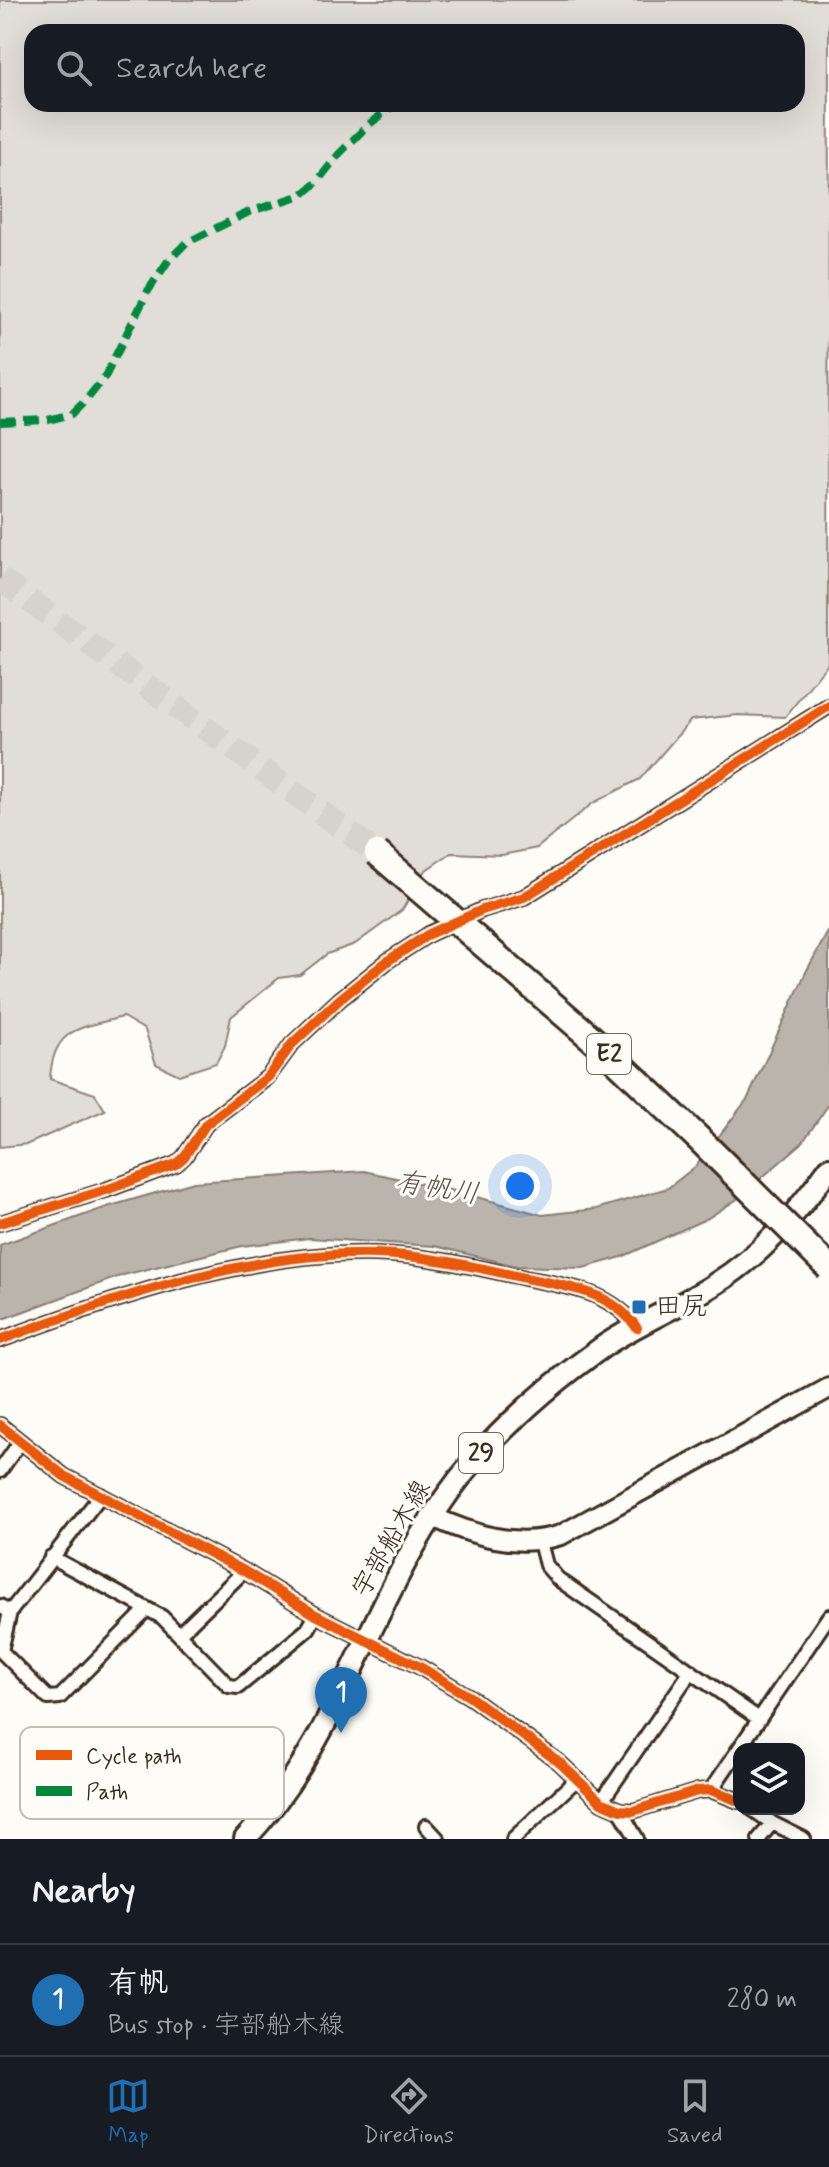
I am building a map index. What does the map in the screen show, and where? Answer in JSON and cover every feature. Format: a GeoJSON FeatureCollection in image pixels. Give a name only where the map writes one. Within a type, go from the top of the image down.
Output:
{"type":"FeatureCollection","features":[{"type":"Feature","properties":{"kind":"highway","name":"E2"},"geometry":{"type":"LineString","coordinates":[[377,853],[603,1048],[829,1268]]}},
{"type":"Feature","properties":{"kind":"main road","name":"宇部船木線"},"geometry":{"type":"LineString","coordinates":[[284,1790],[312,1747],[431,1516],[475,1459],[525,1409],[607,1344],[717,1283],[744,1264],[791,1217],[829,1168]]}},
{"type":"Feature","properties":{"kind":"main road","name":"宇部船木線"},"geometry":{"type":"LineString","coordinates":[[245,1839],[262,1819]]}},
{"type":"Feature","properties":{"kind":"street"},"geometry":{"type":"LineString","coordinates":[[0,1223],[106,1190],[176,1164],[206,1124],[268,1077],[292,1044],[340,999],[389,960],[429,934],[482,910],[524,897],[829,706]]}},
{"type":"Feature","properties":{"kind":"street"},"geometry":{"type":"LineString","coordinates":[[0,1340],[193,1279],[274,1261],[325,1255],[378,1254],[430,1259],[604,1297],[626,1311],[637,1328]]}},
{"type":"Feature","properties":{"kind":"street"},"geometry":{"type":"LineString","coordinates":[[431,1516],[476,1535],[540,1542],[598,1516],[829,1388]]}},
{"type":"Feature","properties":{"kind":"street"},"geometry":{"type":"LineString","coordinates":[[0,1425],[64,1476],[244,1571],[316,1615],[420,1667],[470,1697],[526,1736],[601,1802],[620,1810],[633,1811],[698,1791],[711,1790],[733,1799]]}},
{"type":"Feature","properties":{"kind":"street"},"geometry":{"type":"LineString","coordinates":[[0,1471],[20,1442]]}},
{"type":"Feature","properties":{"kind":"street"},"geometry":{"type":"LineString","coordinates":[[101,1495],[5,1609],[1,1651],[48,1698],[60,1697],[147,1609]]}},
{"type":"Feature","properties":{"kind":"street"},"geometry":{"type":"LineString","coordinates":[[540,1542],[546,1565],[558,1579],[759,1719]]}},
{"type":"Feature","properties":{"kind":"street"},"geometry":{"type":"LineString","coordinates":[[51,1557],[162,1617],[229,1686],[238,1687],[308,1629],[316,1615]]}},
{"type":"Feature","properties":{"kind":"street"},"geometry":{"type":"LineString","coordinates":[[179,1634],[244,1571]]}},
{"type":"Feature","properties":{"kind":"street"},"geometry":{"type":"LineString","coordinates":[[711,1790],[829,1616]]}},
{"type":"Feature","properties":{"kind":"street"},"geometry":{"type":"LineString","coordinates":[[601,1802],[691,1671]]}},
{"type":"Feature","properties":{"kind":"street"},"geometry":{"type":"LineString","coordinates":[[513,1839],[577,1779]]}},
{"type":"Feature","properties":{"kind":"street"},"geometry":{"type":"LineString","coordinates":[[620,1810],[637,1839]]}},
{"type":"Feature","properties":{"kind":"street"},"geometry":{"type":"LineString","coordinates":[[761,1815],[804,1839]]}},
{"type":"Feature","properties":{"kind":"street"},"geometry":{"type":"LineString","coordinates":[[759,1839],[772,1823]]}},
{"type":"Feature","properties":{"kind":"street"},"geometry":{"type":"LineString","coordinates":[[426,1826],[438,1839]]}},
{"type":"Feature","properties":{"kind":"shaded area"},"geometry":{"type":"Polygon","coordinates":[[[0,0],[829,0],[828,663],[785,717],[738,715],[691,720],[640,779],[593,803],[537,848],[502,855],[451,853],[426,870],[402,910],[355,944],[327,954],[300,975],[279,978],[231,1017],[225,1046],[216,1063],[179,1075],[156,1064],[145,1030],[123,1017],[72,1033],[63,1039],[57,1049],[50,1079],[95,1094],[105,1110],[28,1144],[0,1147],[0,0]]]}},
{"type":"Feature","properties":{"kind":"water","name":"有帆川"},"geometry":{"type":"Polygon","coordinates":[[[829,930],[829,1104],[802,1143],[736,1200],[708,1218],[622,1257],[583,1268],[516,1266],[435,1246],[309,1238],[242,1246],[123,1275],[0,1320],[0,1245],[107,1207],[194,1182],[364,1171],[459,1192],[542,1215],[596,1209],[668,1188],[696,1166],[748,1098],[807,970],[829,930]]]}},
{"type":"Feature","properties":{"kind":"tunnel"},"geometry":{"type":"LineString","coordinates":[[0,579],[377,853]]}},
{"type":"Feature","properties":{"kind":"marked path"},"geometry":{"type":"LineString","coordinates":[[0,422],[48,420],[72,414],[106,375],[148,291],[168,261],[186,243],[249,212],[302,195],[339,154],[385,112]]}},
{"type":"Feature","properties":{"kind":"cycle path"},"geometry":{"type":"LineString","coordinates":[[0,1223],[106,1190],[176,1164],[206,1124],[268,1077],[292,1044],[340,999],[389,960],[429,934],[482,910],[524,897],[829,706]]}},
{"type":"Feature","properties":{"kind":"cycle path"},"geometry":{"type":"LineString","coordinates":[[0,1340],[137,1293],[233,1269],[328,1255],[376,1254],[451,1262],[587,1292],[614,1306],[637,1328]]}},
{"type":"Feature","properties":{"kind":"cycle path"},"geometry":{"type":"LineString","coordinates":[[0,1425],[64,1476],[244,1571],[316,1615],[420,1667],[470,1697],[559,1762],[601,1802],[620,1810],[633,1811],[698,1791],[711,1790],[733,1799]]}},
{"type":"Feature","properties":{"kind":"place","name":"田尻"},"geometry":{"type":"Point","coordinates":[639,1307]}},
{"type":"Feature","properties":{"kind":"place","name":"有帆"},"geometry":{"type":"Point","coordinates":[341,1733]}}]}
